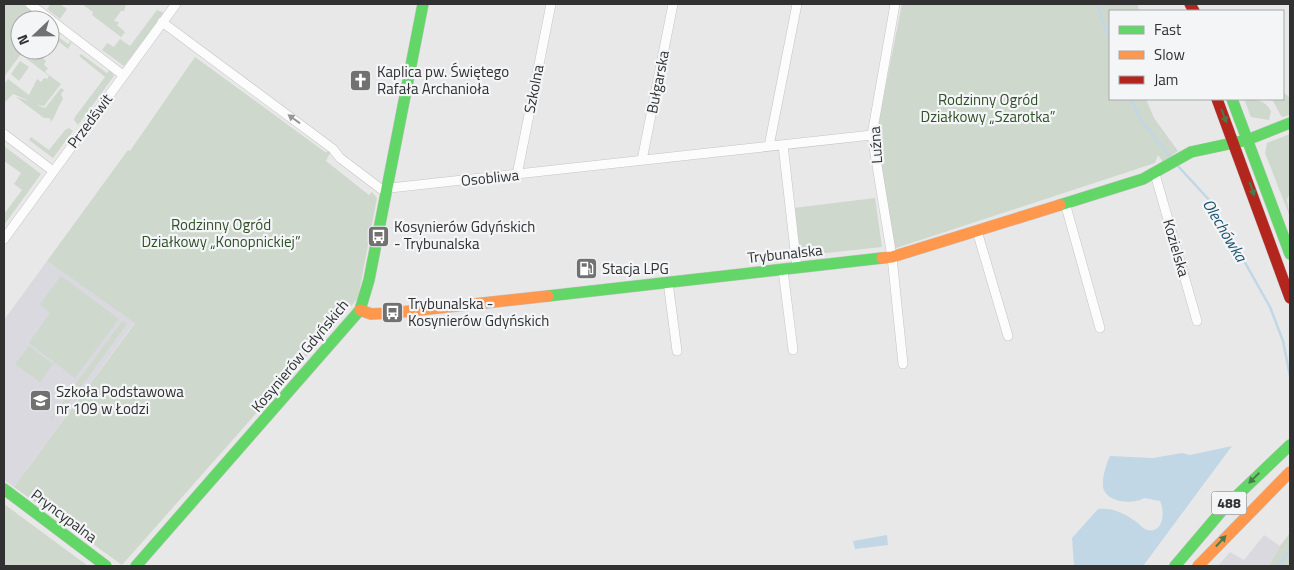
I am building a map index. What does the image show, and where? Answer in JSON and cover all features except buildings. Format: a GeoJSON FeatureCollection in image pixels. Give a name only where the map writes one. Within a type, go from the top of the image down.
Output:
{"type":"FeatureCollection","features":[{"type":"Feature","properties":{"kind":"street"},"geometry":{"type":"LineString","coordinates":[[30,4],[123,76]]}},
{"type":"Feature","properties":{"kind":"street","name":"Przedświt"},"geometry":{"type":"LineString","coordinates":[[4,239],[176,4]]}},
{"type":"Feature","properties":{"kind":"street","name":"Kosynierów Gdyńskich"},"geometry":{"type":"LineString","coordinates":[[136,566],[360,310],[369,280],[423,4]]}},
{"type":"Feature","properties":{"kind":"street","name":"Szkolna"},"geometry":{"type":"LineString","coordinates":[[517,175],[550,4]]}},
{"type":"Feature","properties":{"kind":"street","name":"Bułgarska"},"geometry":{"type":"LineString","coordinates":[[642,160],[673,4]]}},
{"type":"Feature","properties":{"kind":"street"},"geometry":{"type":"LineString","coordinates":[[769,146],[797,4]]}},
{"type":"Feature","properties":{"kind":"street","name":"Luźna"},"geometry":{"type":"LineString","coordinates":[[895,4],[872,135],[892,257],[903,364]]}},
{"type":"Feature","properties":{"kind":"street"},"geometry":{"type":"LineString","coordinates":[[162,22],[332,148],[340,158],[378,188],[387,189]]}},
{"type":"Feature","properties":{"kind":"street"},"geometry":{"type":"LineString","coordinates":[[1217,100],[1290,298]]}},
{"type":"Feature","properties":{"kind":"street"},"geometry":{"type":"LineString","coordinates":[[1232,100],[1290,254]]}},
{"type":"Feature","properties":{"kind":"street","name":"Trybunalska"},"geometry":{"type":"LineString","coordinates":[[360,310],[371,314],[392,313],[892,257],[1155,174],[1204,144],[1269,133],[1278,126],[1290,123]]}},
{"type":"Feature","properties":{"kind":"street"},"geometry":{"type":"LineString","coordinates":[[4,134],[53,171]]}},
{"type":"Feature","properties":{"kind":"street","name":"Osobliwa"},"geometry":{"type":"LineString","coordinates":[[387,189],[872,135]]}},
{"type":"Feature","properties":{"kind":"street"},"geometry":{"type":"LineString","coordinates":[[783,145],[796,268]]}},
{"type":"Feature","properties":{"kind":"street","name":"Kozielska"},"geometry":{"type":"LineString","coordinates":[[1155,174],[1197,321]]}},
{"type":"Feature","properties":{"kind":"street"},"geometry":{"type":"LineString","coordinates":[[1065,203],[1100,328]]}},
{"type":"Feature","properties":{"kind":"street"},"geometry":{"type":"LineString","coordinates":[[977,231],[1008,336]]}},
{"type":"Feature","properties":{"kind":"street"},"geometry":{"type":"LineString","coordinates":[[783,270],[792,350]]}},
{"type":"Feature","properties":{"kind":"street"},"geometry":{"type":"LineString","coordinates":[[668,282],[677,351]]}},
{"type":"Feature","properties":{"kind":"street","name":"488"},"geometry":{"type":"LineString","coordinates":[[1175,566],[1225,507],[1290,445]]}},
{"type":"Feature","properties":{"kind":"street","name":"488"},"geometry":{"type":"LineString","coordinates":[[1198,566],[1290,472]]}},
{"type":"Feature","properties":{"kind":"street","name":"Pryncypalna"},"geometry":{"type":"LineString","coordinates":[[4,490],[106,566]]}},
{"type":"Feature","properties":{"kind":"shaded area","name":"Szkoła Podstawowa nr 109 w Łodzi"},"geometry":{"type":"Polygon","coordinates":[[[47,261],[135,322],[14,487],[4,480],[4,320],[47,261]]]}},
{"type":"Feature","properties":{"kind":"shaded area"},"geometry":{"type":"Polygon","coordinates":[[[1264,535],[1280,546],[1269,566],[1218,566],[1230,552],[1244,560],[1264,535]]]}},
{"type":"Feature","properties":{"kind":"green space"},"geometry":{"type":"Polygon","coordinates":[[[4,4],[23,4],[32,10],[10,10],[10,60],[17,60],[4,77],[4,4]]]}},
{"type":"Feature","properties":{"kind":"green space"},"geometry":{"type":"Polygon","coordinates":[[[51,4],[60,4],[67,9],[60,19],[60,10],[47,9],[51,4]]]}},
{"type":"Feature","properties":{"kind":"green space"},"geometry":{"type":"Polygon","coordinates":[[[82,4],[126,4],[124,11],[121,11],[114,21],[119,22],[117,25],[125,32],[121,37],[92,15],[93,12],[82,4]]]}},
{"type":"Feature","properties":{"kind":"green space","name":"Rodzinny Ogród Działkowy „Szarotka”"},"geometry":{"type":"Polygon","coordinates":[[[902,4],[1138,4],[1139,10],[1109,10],[1109,100],[1146,100],[1154,118],[1178,151],[1163,162],[1158,155],[1155,163],[893,249],[876,135],[902,4]]]}},
{"type":"Feature","properties":{"kind":"green space"},"geometry":{"type":"Polygon","coordinates":[[[157,10],[164,13],[124,66],[102,50],[107,43],[114,47],[120,39],[130,46],[157,10]]]}},
{"type":"Feature","properties":{"kind":"green space"},"geometry":{"type":"Polygon","coordinates":[[[60,38],[68,44],[73,40],[68,49],[60,43],[60,38]]]}},
{"type":"Feature","properties":{"kind":"green space"},"geometry":{"type":"Polygon","coordinates":[[[81,54],[107,73],[110,70],[114,76],[78,125],[74,120],[75,117],[105,77],[79,56],[81,54]]]}},
{"type":"Feature","properties":{"kind":"green space","name":"Rodzinny Ogród Działkowy „Konopnickiej”"},"geometry":{"type":"Polygon","coordinates":[[[195,57],[325,152],[331,151],[326,161],[369,195],[372,192],[377,198],[358,298],[122,565],[14,487],[135,323],[47,261],[128,150],[130,151],[195,57]]]}},
{"type":"Feature","properties":{"kind":"green space"},"geometry":{"type":"Polygon","coordinates":[[[28,60],[45,60],[44,65],[48,68],[45,72],[61,84],[44,106],[36,105],[45,108],[61,88],[64,90],[61,94],[63,99],[51,122],[50,118],[44,118],[16,97],[30,101],[13,94],[4,103],[4,84],[8,79],[29,95],[37,79],[41,82],[49,76],[28,60]]]}},
{"type":"Feature","properties":{"kind":"green space"},"geometry":{"type":"Polygon","coordinates":[[[20,61],[29,67],[19,81],[11,74],[20,61]]]}},
{"type":"Feature","properties":{"kind":"green space"},"geometry":{"type":"Polygon","coordinates":[[[1284,93],[1290,98],[1290,115],[1282,117],[1273,100],[1284,100],[1284,93]]]}},
{"type":"Feature","properties":{"kind":"green space"},"geometry":{"type":"Polygon","coordinates":[[[1244,100],[1263,102],[1271,111],[1269,120],[1251,117],[1244,100]]]}},
{"type":"Feature","properties":{"kind":"green space"},"geometry":{"type":"Polygon","coordinates":[[[69,128],[73,131],[53,158],[29,140],[31,137],[49,150],[65,130],[69,128]]]}},
{"type":"Feature","properties":{"kind":"green space"},"geometry":{"type":"Polygon","coordinates":[[[1290,134],[1290,192],[1287,200],[1290,217],[1265,153],[1267,143],[1290,134]]]}},
{"type":"Feature","properties":{"kind":"green space"},"geometry":{"type":"Polygon","coordinates":[[[4,146],[41,174],[4,225],[4,214],[22,190],[14,184],[21,173],[4,161],[4,146]]]}},
{"type":"Feature","properties":{"kind":"green space"},"geometry":{"type":"Polygon","coordinates":[[[875,198],[882,247],[799,256],[793,208],[875,198]]]}},
{"type":"Feature","properties":{"kind":"green space"},"geometry":{"type":"Polygon","coordinates":[[[61,276],[119,319],[75,378],[29,343],[50,313],[40,304],[61,276]]]}},
{"type":"Feature","properties":{"kind":"green space"},"geometry":{"type":"Polygon","coordinates":[[[122,321],[127,324],[68,404],[65,402],[51,420],[50,419],[122,321]]]}},
{"type":"Feature","properties":{"kind":"green space"},"geometry":{"type":"Polygon","coordinates":[[[29,346],[53,364],[40,382],[15,364],[29,346]]]}},
{"type":"Feature","properties":{"kind":"green space"},"geometry":{"type":"Polygon","coordinates":[[[4,504],[88,566],[4,566],[4,504]]]}},
{"type":"Feature","properties":{"kind":"green space"},"geometry":{"type":"Polygon","coordinates":[[[1290,533],[1290,566],[1269,566],[1280,546],[1290,533]]]}},
{"type":"Feature","properties":{"kind":"water"},"geometry":{"type":"Polygon","coordinates":[[[1232,446],[1143,566],[1074,566],[1072,538],[1098,509],[1109,509],[1124,514],[1147,530],[1157,529],[1162,521],[1162,505],[1160,501],[1144,498],[1127,502],[1115,499],[1105,492],[1103,479],[1110,456],[1153,458],[1182,453],[1190,455],[1232,446]]]}},
{"type":"Feature","properties":{"kind":"water"},"geometry":{"type":"Polygon","coordinates":[[[887,535],[888,545],[855,549],[853,541],[887,535]]]}},
{"type":"Feature","properties":{"kind":"waterway","name":"Olechówka"},"geometry":{"type":"LineString","coordinates":[[1097,4],[1109,38]]}},
{"type":"Feature","properties":{"kind":"waterway","name":"Olechówka"},"geometry":{"type":"LineString","coordinates":[[1131,100],[1140,119],[1172,159]]}},
{"type":"Feature","properties":{"kind":"waterway","name":"Olechówka"},"geometry":{"type":"LineString","coordinates":[[1177,165],[1211,202],[1270,307],[1283,341],[1290,376]]}},
{"type":"Feature","properties":{"kind":"waterway","name":"Olechówka"},"geometry":{"type":"LineString","coordinates":[[1278,566],[1290,550]]}},
{"type":"Feature","properties":{"kind":"traffic: fast"},"geometry":{"type":"LineString","coordinates":[[136,566],[360,310],[369,280],[423,4]]}},
{"type":"Feature","properties":{"kind":"traffic: fast"},"geometry":{"type":"LineString","coordinates":[[1232,100],[1290,254]]}},
{"type":"Feature","properties":{"kind":"traffic: fast"},"geometry":{"type":"LineString","coordinates":[[1060,205],[1143,179],[1191,152],[1247,140],[1290,123]]}},
{"type":"Feature","properties":{"kind":"traffic: fast"},"geometry":{"type":"LineString","coordinates":[[548,296],[882,258]]}},
{"type":"Feature","properties":{"kind":"traffic: fast"},"geometry":{"type":"LineString","coordinates":[[1175,566],[1225,507],[1290,445]]}},
{"type":"Feature","properties":{"kind":"traffic: fast"},"geometry":{"type":"LineString","coordinates":[[4,489],[106,566]]}},
{"type":"Feature","properties":{"kind":"traffic: slow"},"geometry":{"type":"LineString","coordinates":[[882,258],[892,257],[1060,205]]}},
{"type":"Feature","properties":{"kind":"traffic: slow"},"geometry":{"type":"LineString","coordinates":[[360,310],[371,314],[392,313],[548,296]]}},
{"type":"Feature","properties":{"kind":"traffic: slow"},"geometry":{"type":"LineString","coordinates":[[1198,566],[1290,472]]}},
{"type":"Feature","properties":{"kind":"traffic: jam"},"geometry":{"type":"LineString","coordinates":[[1190,4],[1193,10]]}},
{"type":"Feature","properties":{"kind":"traffic: jam"},"geometry":{"type":"LineString","coordinates":[[1217,100],[1290,298]]}},
{"type":"Feature","properties":{"kind":"place","name":"Kaplica pw. Świętego Rafała Archanioła"},"geometry":{"type":"Point","coordinates":[361,81]}},
{"type":"Feature","properties":{"kind":"place","name":"Kosynierów Gdyńskich - Trybunalska"},"geometry":{"type":"Point","coordinates":[378,236]}},
{"type":"Feature","properties":{"kind":"place","name":"Stacja LPG"},"geometry":{"type":"Point","coordinates":[586,269]}},
{"type":"Feature","properties":{"kind":"place","name":"Trybunalska - Kosynierów Gdyńskich"},"geometry":{"type":"Point","coordinates":[392,313]}},
{"type":"Feature","properties":{"kind":"place","name":"Szkoła Podstawowa nr 109 w Łodzi"},"geometry":{"type":"Point","coordinates":[40,401]}}]}
